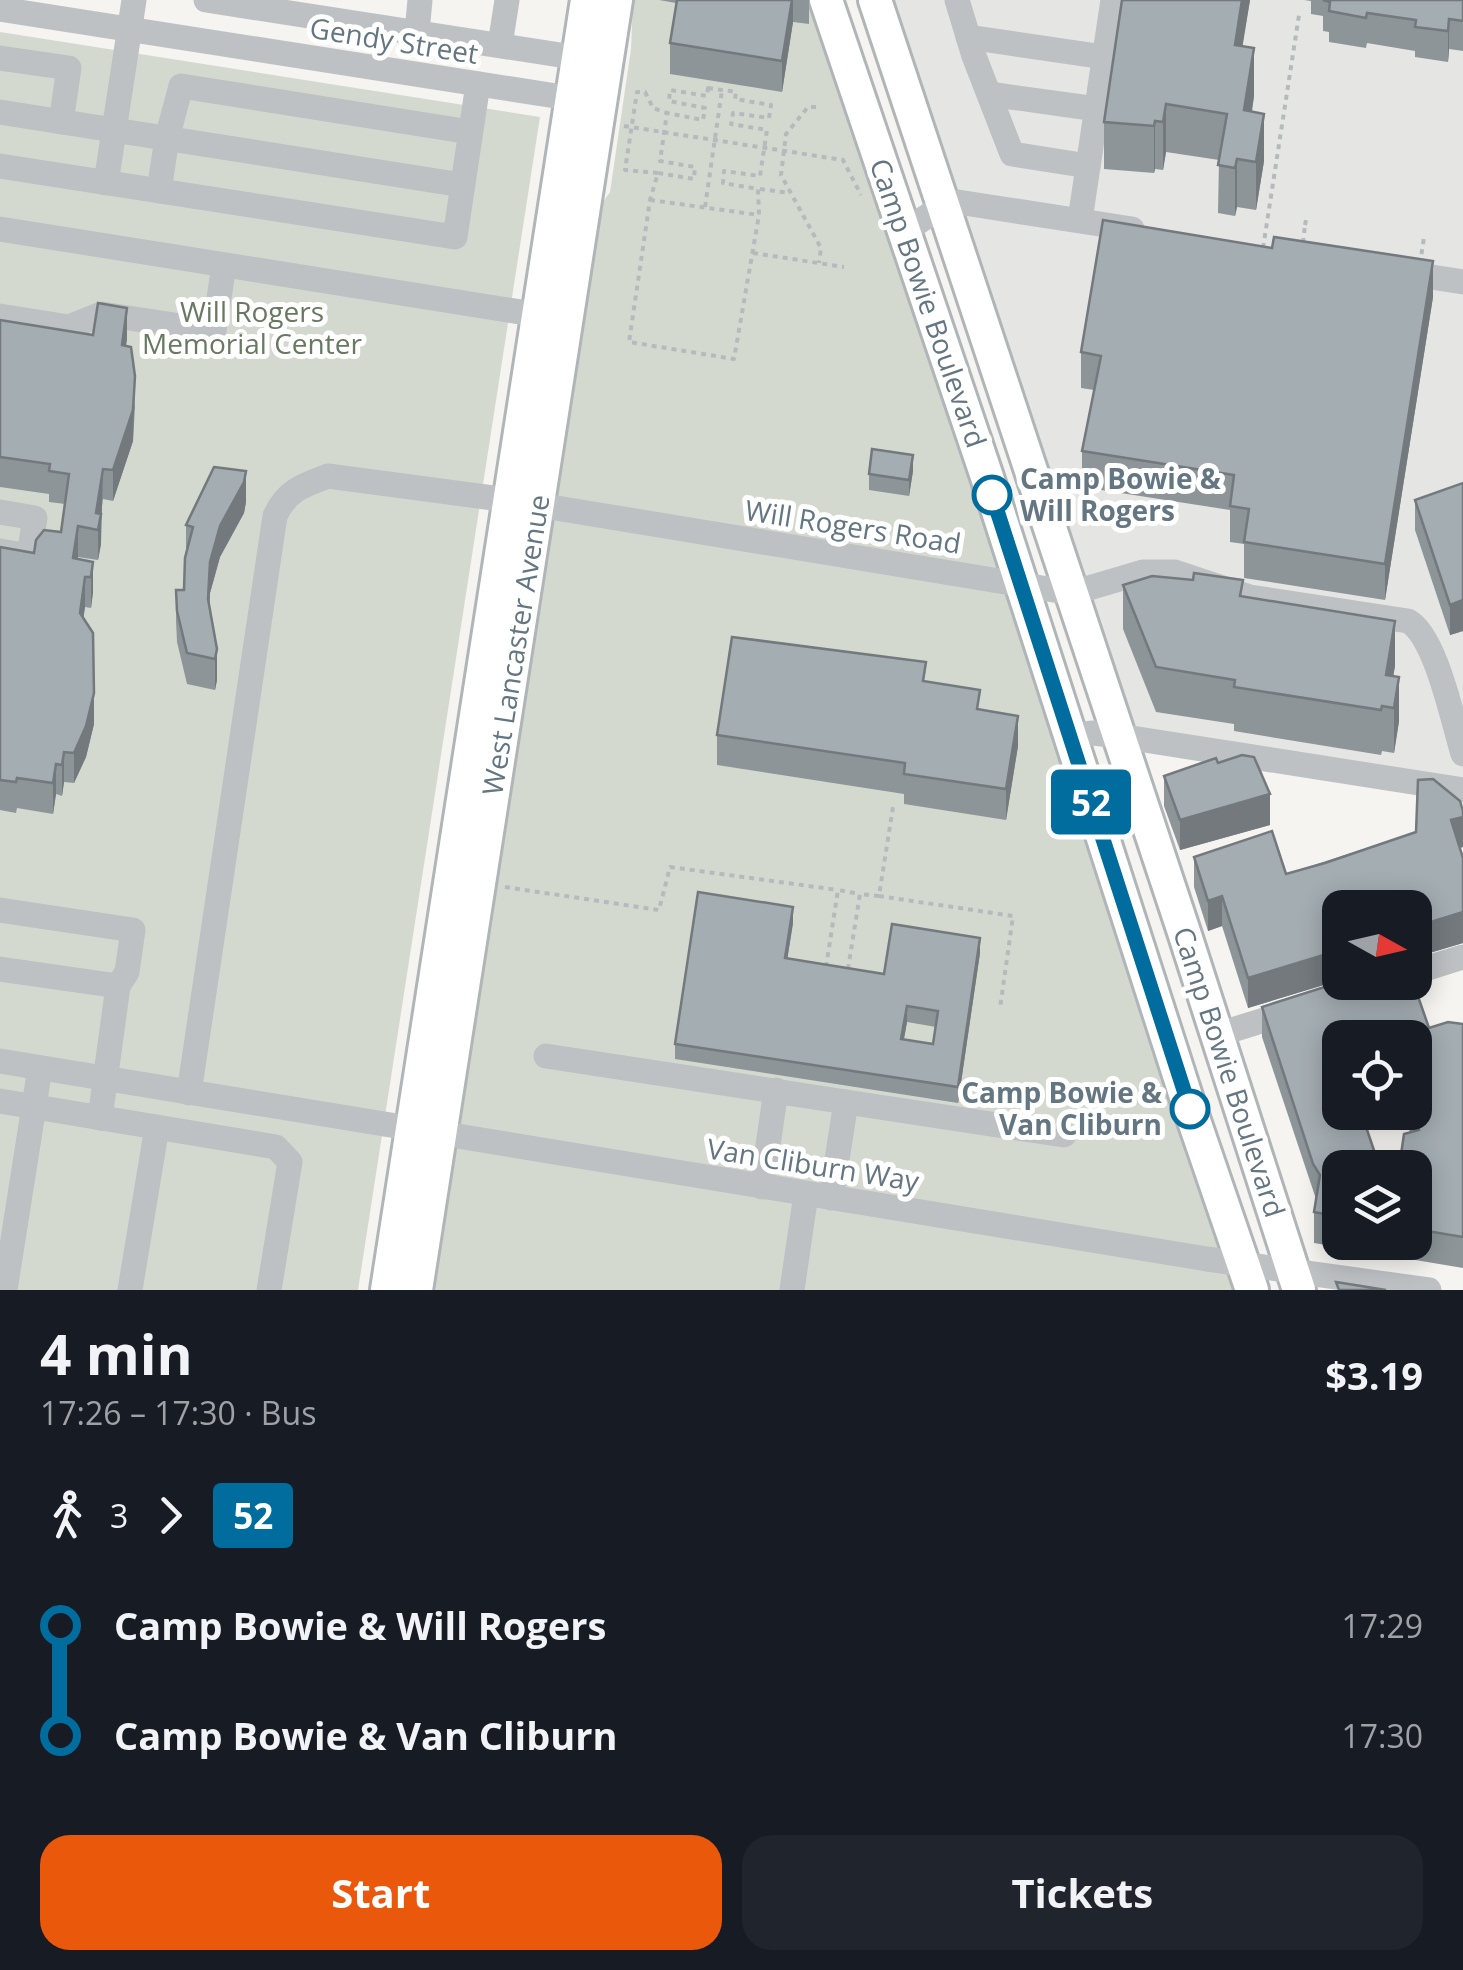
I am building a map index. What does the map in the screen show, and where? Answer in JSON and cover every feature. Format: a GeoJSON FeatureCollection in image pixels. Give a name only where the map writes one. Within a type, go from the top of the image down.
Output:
{"type":"FeatureCollection","features":[{"type":"Feature","properties":{"kind":"main road","name":"West Lancaster Avenue"},"geometry":{"type":"LineString","coordinates":[[416,1290],[426,1133],[592,60],[587,0]]}},
{"type":"Feature","properties":{"kind":"main road","name":"West Lancaster Avenue"},"geometry":{"type":"LineString","coordinates":[[592,60],[616,0]]}},
{"type":"Feature","properties":{"kind":"main road","name":"Camp Bowie Boulevard"},"geometry":{"type":"LineString","coordinates":[[826,0],[1248,1277]]}},
{"type":"Feature","properties":{"kind":"main road","name":"Camp Bowie Boulevard"},"geometry":{"type":"LineString","coordinates":[[875,0],[1296,1280]]}},
{"type":"Feature","properties":{"kind":"main road"},"geometry":{"type":"LineString","coordinates":[[1120,890],[1165,875]]}},
{"type":"Feature","properties":{"kind":"main road"},"geometry":{"type":"LineString","coordinates":[[1137,946],[1184,932]]}},
{"type":"Feature","properties":{"kind":"main road","name":"West Lancaster Avenue"},"geometry":{"type":"LineString","coordinates":[[387,1290],[426,1133]]}},
{"type":"Feature","properties":{"kind":"street"},"geometry":{"type":"LineString","coordinates":[[106,183],[134,0]]}},
{"type":"Feature","properties":{"kind":"street","name":"Gendy Street"},"geometry":{"type":"LineString","coordinates":[[206,0],[592,60]]}},
{"type":"Feature","properties":{"kind":"street"},"geometry":{"type":"LineString","coordinates":[[416,32],[420,0]]}},
{"type":"Feature","properties":{"kind":"street"},"geometry":{"type":"LineString","coordinates":[[500,45],[507,0]]}},
{"type":"Feature","properties":{"kind":"street"},"geometry":{"type":"LineString","coordinates":[[958,0],[968,38],[1012,154],[1088,166]]}},
{"type":"Feature","properties":{"kind":"street"},"geometry":{"type":"LineString","coordinates":[[1080,220],[1112,2],[1086,0]]}},
{"type":"Feature","properties":{"kind":"street","name":"Gendy Street"},"geometry":{"type":"LineString","coordinates":[[0,9],[586,101]]}},
{"type":"Feature","properties":{"kind":"street"},"geometry":{"type":"LineString","coordinates":[[968,38],[1104,56]]}},
{"type":"Feature","properties":{"kind":"street"},"geometry":{"type":"LineString","coordinates":[[0,58],[68,68],[61,122]]}},
{"type":"Feature","properties":{"kind":"street"},"geometry":{"type":"LineString","coordinates":[[0,166],[455,237],[478,84]]}},
{"type":"Feature","properties":{"kind":"street"},"geometry":{"type":"LineString","coordinates":[[159,191],[167,138],[181,86],[470,132]]}},
{"type":"Feature","properties":{"kind":"street"},"geometry":{"type":"LineString","coordinates":[[988,94],[1097,109]]}},
{"type":"Feature","properties":{"kind":"street"},"geometry":{"type":"LineString","coordinates":[[0,112],[462,185]]}},
{"type":"Feature","properties":{"kind":"street"},"geometry":{"type":"LineString","coordinates":[[903,232],[943,206],[958,202],[1153,232]]}},
{"type":"Feature","properties":{"kind":"street"},"geometry":{"type":"LineString","coordinates":[[0,229],[552,317]]}},
{"type":"Feature","properties":{"kind":"street"},"geometry":{"type":"LineString","coordinates":[[0,316],[69,327],[102,314],[214,332],[224,265]]}},
{"type":"Feature","properties":{"kind":"street"},"geometry":{"type":"LineString","coordinates":[[1380,269],[1463,282]]}},
{"type":"Feature","properties":{"kind":"street","name":"Will Rogers Road"},"geometry":{"type":"LineString","coordinates":[[189,1092],[275,516],[283,498],[302,485],[328,476],[523,503],[1072,593],[1143,572],[1175,572],[1250,597],[1408,620],[1419,627],[1433,658],[1463,754]]}},
{"type":"Feature","properties":{"kind":"street"},"geometry":{"type":"LineString","coordinates":[[0,512],[35,518],[29,556],[0,551]]}},
{"type":"Feature","properties":{"kind":"street"},"geometry":{"type":"LineString","coordinates":[[1070,736],[1119,736],[1463,790]]}},
{"type":"Feature","properties":{"kind":"street"},"geometry":{"type":"LineString","coordinates":[[0,910],[133,930],[127,972],[118,986],[100,1118]]}},
{"type":"Feature","properties":{"kind":"street"},"geometry":{"type":"LineString","coordinates":[[1432,967],[1463,957]]}},
{"type":"Feature","properties":{"kind":"street"},"geometry":{"type":"LineString","coordinates":[[0,969],[118,986]]}},
{"type":"Feature","properties":{"kind":"street"},"geometry":{"type":"LineString","coordinates":[[1216,1035],[1319,1003]]}},
{"type":"Feature","properties":{"kind":"street"},"geometry":{"type":"LineString","coordinates":[[546,1056],[1064,1134]]}},
{"type":"Feature","properties":{"kind":"street","name":"Van Cliburn Way"},"geometry":{"type":"LineString","coordinates":[[0,1062],[819,1196],[1248,1277],[1430,1290]]}},
{"type":"Feature","properties":{"kind":"street"},"geometry":{"type":"LineString","coordinates":[[5,1290],[40,1068]]}},
{"type":"Feature","properties":{"kind":"street"},"geometry":{"type":"LineString","coordinates":[[762,1187],[776,1090]]}},
{"type":"Feature","properties":{"kind":"street"},"geometry":{"type":"LineString","coordinates":[[0,1101],[276,1148],[290,1162],[269,1290]]}},
{"type":"Feature","properties":{"kind":"street"},"geometry":{"type":"LineString","coordinates":[[792,1290],[846,1102]]}},
{"type":"Feature","properties":{"kind":"street"},"geometry":{"type":"LineString","coordinates":[[130,1290],[157,1128]]}},
{"type":"Feature","properties":{"kind":"path"},"geometry":{"type":"LineString","coordinates":[[1262,250],[1298,15]]}},
{"type":"Feature","properties":{"kind":"path"},"geometry":{"type":"LineString","coordinates":[[667,113],[660,161],[695,167],[694,178],[625,170],[627,127],[637,92],[646,92],[654,108],[703,120],[705,108],[669,101],[670,90],[707,96],[708,88],[736,92],[735,99],[771,105],[770,118],[733,113],[732,124],[767,130],[760,176],[724,171],[723,183],[790,193]]}},
{"type":"Feature","properties":{"kind":"path"},"geometry":{"type":"LineString","coordinates":[[705,207],[722,90]]}},
{"type":"Feature","properties":{"kind":"path"},"geometry":{"type":"LineString","coordinates":[[816,107],[808,107],[786,134],[780,176],[821,248],[818,263]]}},
{"type":"Feature","properties":{"kind":"path"},"geometry":{"type":"LineString","coordinates":[[627,127],[843,160],[861,195]]}},
{"type":"Feature","properties":{"kind":"path"},"geometry":{"type":"LineString","coordinates":[[658,173],[650,200],[629,342],[734,359],[759,216],[758,189]]}},
{"type":"Feature","properties":{"kind":"path"},"geometry":{"type":"LineString","coordinates":[[650,200],[759,216]]}},
{"type":"Feature","properties":{"kind":"path"},"geometry":{"type":"LineString","coordinates":[[1303,242],[1306,223]]}},
{"type":"Feature","properties":{"kind":"path"},"geometry":{"type":"LineString","coordinates":[[1418,278],[1424,241]]}},
{"type":"Feature","properties":{"kind":"path"},"geometry":{"type":"LineString","coordinates":[[753,253],[844,267]]}},
{"type":"Feature","properties":{"kind":"path"},"geometry":{"type":"LineString","coordinates":[[879,896],[893,807]]}},
{"type":"Feature","properties":{"kind":"path"},"geometry":{"type":"LineString","coordinates":[[502,887],[659,910],[670,867],[1014,916],[1000,1008]]}},
{"type":"Feature","properties":{"kind":"path"},"geometry":{"type":"LineString","coordinates":[[824,980],[838,890]]}},
{"type":"Feature","properties":{"kind":"path"},"geometry":{"type":"LineString","coordinates":[[845,984],[860,894]]}},
{"type":"Feature","properties":{"kind":"shaded area"},"geometry":{"type":"Polygon","coordinates":[[[889,0],[1463,0],[1463,778],[1128,729],[889,0]]]}},
{"type":"Feature","properties":{"kind":"green space"},"geometry":{"type":"Polygon","coordinates":[[[633,0],[809,0],[900,254],[1238,1290],[428,1290],[596,212],[610,192],[631,49],[633,0]]]}},
{"type":"Feature","properties":{"kind":"green space","name":"Will Rogers Memorial Center"},"geometry":{"type":"Polygon","coordinates":[[[0,32],[540,117],[358,1290],[0,1290],[0,32]]]}},
{"type":"Feature","properties":{"kind":"building"},"geometry":{"type":"Polygon","coordinates":[[[677,0],[792,0],[782,61],[670,43],[677,0]]]}},
{"type":"Feature","properties":{"kind":"building"},"geometry":{"type":"Polygon","coordinates":[[[1122,0],[1242,0],[1235,45],[1254,48],[1244,110],[1264,114],[1256,162],[1237,159],[1235,168],[1218,165],[1227,114],[1166,104],[1163,122],[1155,121],[1154,126],[1104,122],[1122,0]]]}},
{"type":"Feature","properties":{"kind":"building"},"geometry":{"type":"Polygon","coordinates":[[[1323,0],[1463,0],[1463,21],[1449,19],[1448,31],[1415,27],[1416,20],[1367,13],[1366,18],[1329,11],[1330,2],[1323,0]]]}},
{"type":"Feature","properties":{"kind":"building"},"geometry":{"type":"Polygon","coordinates":[[[1103,220],[1272,248],[1274,237],[1433,261],[1385,564],[1244,542],[1249,509],[1230,506],[1234,475],[1082,451],[1101,356],[1081,352],[1103,220]]]}},
{"type":"Feature","properties":{"kind":"building"},"geometry":{"type":"Polygon","coordinates":[[[98,303],[127,308],[122,345],[131,347],[135,376],[133,410],[113,470],[103,469],[96,513],[101,514],[98,530],[78,526],[73,558],[93,562],[91,577],[85,577],[80,613],[93,633],[94,693],[74,753],[64,752],[62,765],[56,764],[53,783],[0,780],[0,547],[34,553],[36,540],[44,530],[61,532],[69,474],[49,471],[50,464],[0,457],[0,320],[93,335],[98,303]]]}},
{"type":"Feature","properties":{"kind":"building"},"geometry":{"type":"Polygon","coordinates":[[[872,449],[913,455],[909,480],[869,474],[872,449]]]}},
{"type":"Feature","properties":{"kind":"building"},"geometry":{"type":"Polygon","coordinates":[[[214,467],[246,471],[220,526],[210,562],[208,599],[217,649],[215,659],[187,653],[176,590],[184,590],[185,558],[193,527],[186,525],[214,467]]]}},
{"type":"Feature","properties":{"kind":"building"},"geometry":{"type":"Polygon","coordinates":[[[1463,483],[1463,600],[1450,605],[1415,500],[1463,483]]]}},
{"type":"Feature","properties":{"kind":"building"},"geometry":{"type":"Polygon","coordinates":[[[1194,573],[1243,580],[1240,596],[1395,621],[1386,675],[1399,677],[1394,708],[1382,706],[1381,710],[1234,687],[1235,680],[1156,667],[1123,585],[1152,576],[1193,580],[1194,573]]]}},
{"type":"Feature","properties":{"kind":"building"},"geometry":{"type":"Polygon","coordinates":[[[732,637],[926,662],[923,681],[980,690],[977,709],[1018,716],[1006,789],[904,774],[905,763],[717,735],[732,637]]]}},
{"type":"Feature","properties":{"kind":"building"},"geometry":{"type":"Polygon","coordinates":[[[1242,755],[1254,757],[1270,794],[1180,820],[1164,776],[1216,758],[1218,763],[1242,755]]]}},
{"type":"Feature","properties":{"kind":"building"},"geometry":{"type":"Polygon","coordinates":[[[1433,779],[1460,801],[1463,817],[1451,820],[1463,858],[1463,912],[1432,922],[1432,890],[1322,890],[1322,955],[1248,978],[1222,896],[1208,901],[1194,857],[1272,831],[1286,874],[1416,832],[1418,780],[1433,779]]]}},
{"type":"Feature","properties":{"kind":"building"},"geometry":{"type":"Polygon","coordinates":[[[698,892],[793,907],[785,958],[884,974],[892,924],[980,938],[958,1087],[675,1044],[698,892]],[[907,1006],[901,1039],[933,1044],[938,1011],[907,1006]]]}},
{"type":"Feature","properties":{"kind":"building"},"geometry":{"type":"Polygon","coordinates":[[[1322,988],[1322,1000],[1419,1000],[1426,1020],[1322,1020],[1322,1130],[1367,1130],[1374,1150],[1322,1150],[1322,1214],[1314,1212],[1320,1175],[1313,1164],[1262,1007],[1322,988]]]}},
{"type":"Feature","properties":{"kind":"building"},"geometry":{"type":"Polygon","coordinates":[[[1448,1022],[1463,1024],[1463,1237],[1432,1232],[1432,1150],[1402,1150],[1404,1134],[1432,1130],[1432,1027],[1448,1022]]]}},
{"type":"Feature","properties":{"kind":"building"},"geometry":{"type":"Polygon","coordinates":[[[1336,1282],[1386,1290],[1339,1290],[1336,1282]]]}},
{"type":"Feature","properties":{"kind":"bus line","name":"52"},"geometry":{"type":"LineString","coordinates":[[992,495],[1190,1109]]}},
{"type":"Feature","properties":{"kind":"place","name":"Camp Bowie & Will Rogers"},"geometry":{"type":"Point","coordinates":[992,495]}},
{"type":"Feature","properties":{"kind":"place","name":"Camp Bowie & Van Cliburn"},"geometry":{"type":"Point","coordinates":[1190,1109]}}]}
